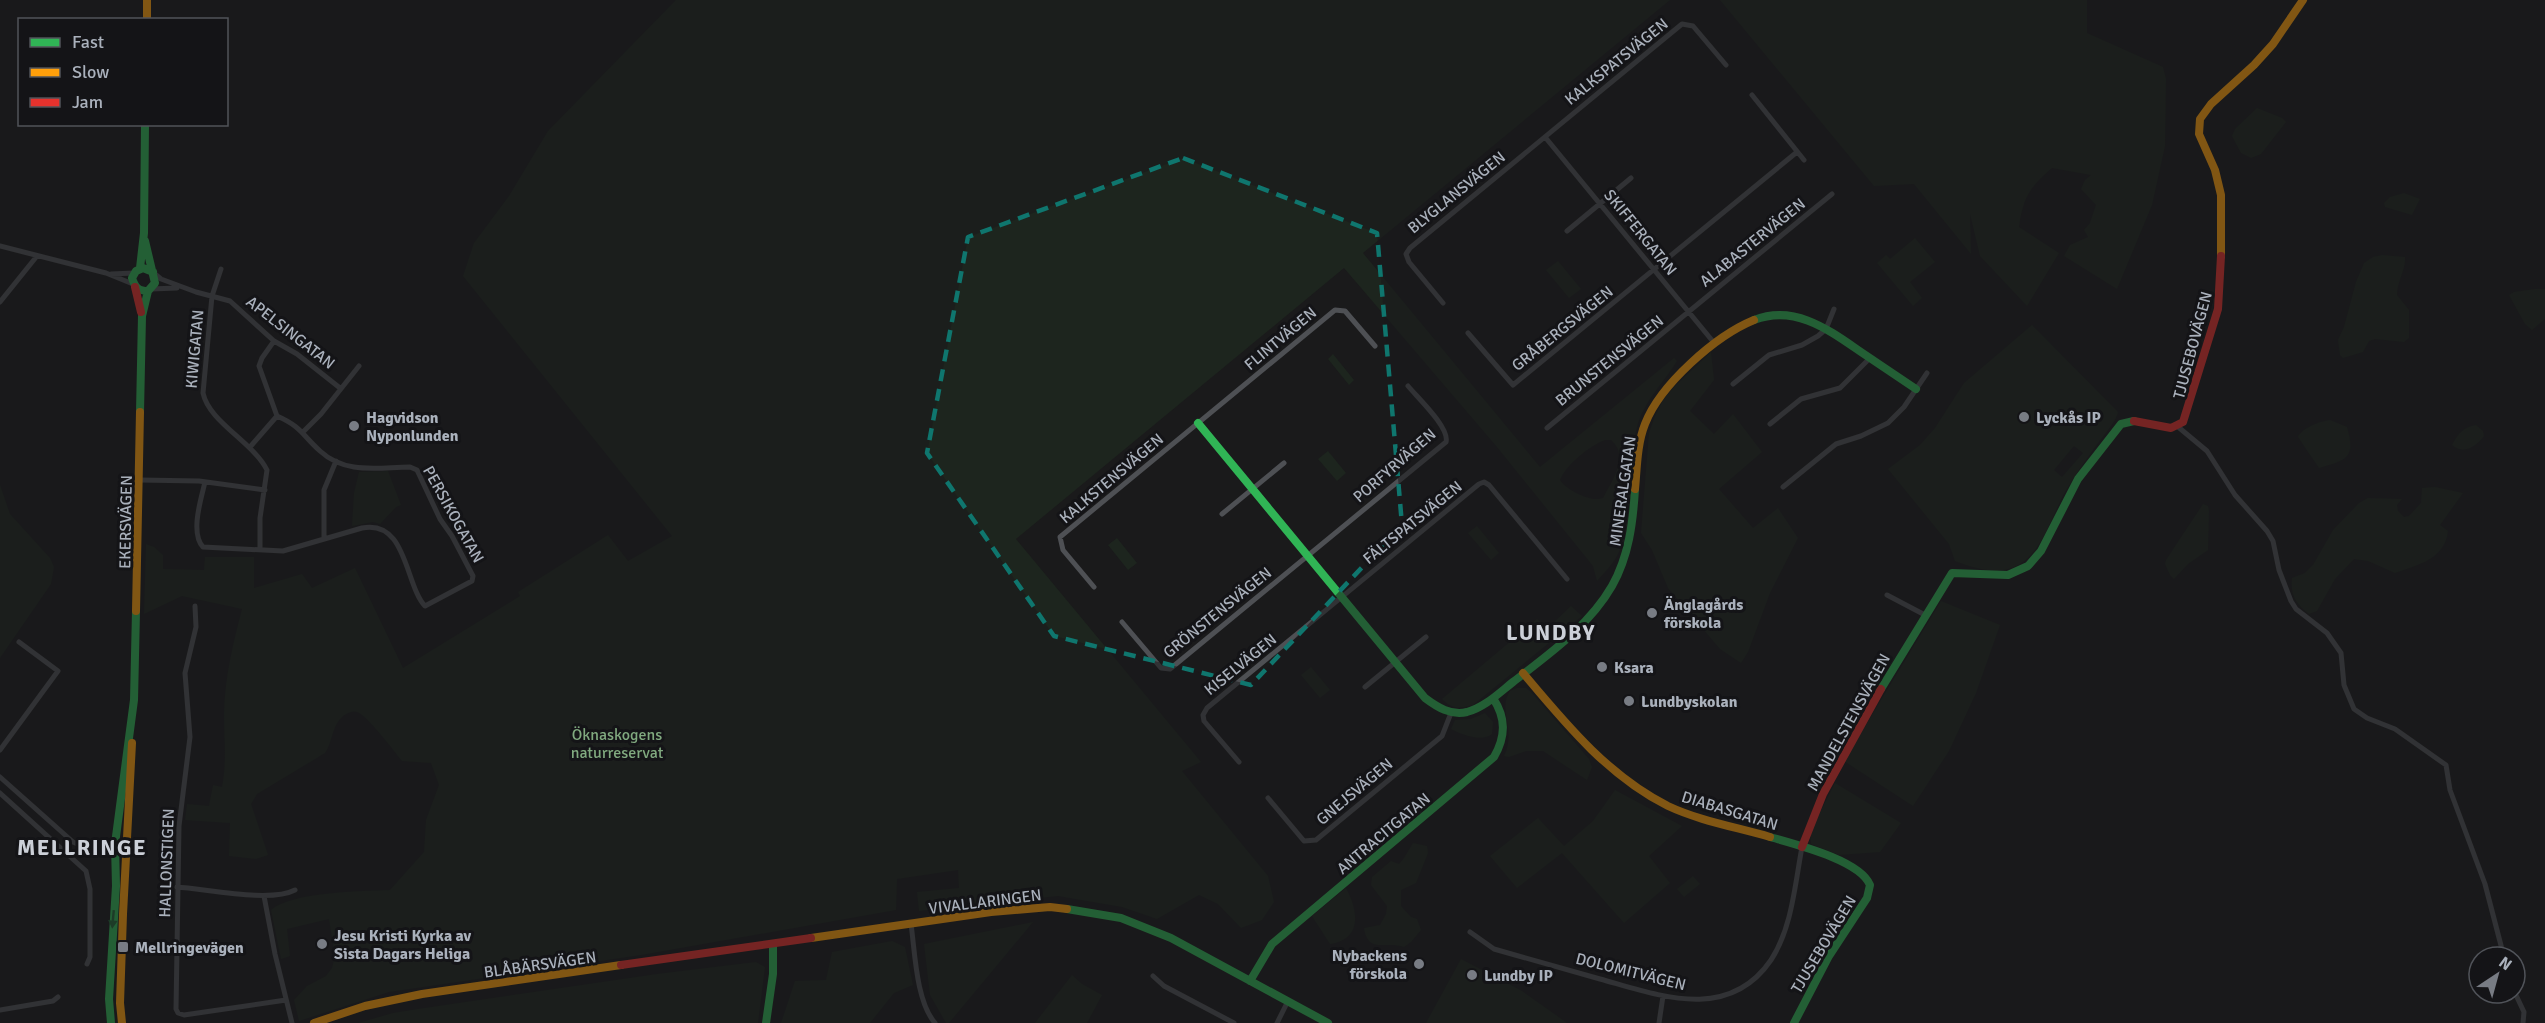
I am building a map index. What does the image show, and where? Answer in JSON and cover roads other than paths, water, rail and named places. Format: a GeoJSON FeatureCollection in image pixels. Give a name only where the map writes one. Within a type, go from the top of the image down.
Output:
{"type":"FeatureCollection","features":[{"type":"Feature","properties":{"kind":"street"},"geometry":{"type":"LineString","coordinates":[[147,0],[147,18]]}},
{"type":"Feature","properties":{"kind":"street","name":"TJUSEBOVÄGEN"},"geometry":{"type":"LineString","coordinates":[[2177,426],[2183,422],[2190,406],[2203,352],[2221,298],[2221,195],[2199,134],[2200,119],[2205,111],[2254,65],[2303,0]]}},
{"type":"Feature","properties":{"kind":"street","name":"KALKSPATSVÄGEN"},"geometry":{"type":"LineString","coordinates":[[1545,136],[1683,24],[1693,26],[1726,65]]}},
{"type":"Feature","properties":{"kind":"street"},"geometry":{"type":"LineString","coordinates":[[1752,95],[1804,160]]}},
{"type":"Feature","properties":{"kind":"street"},"geometry":{"type":"LineString","coordinates":[[134,286],[144,233],[145,126]]}},
{"type":"Feature","properties":{"kind":"street","name":"SKIFFERGATAN"},"geometry":{"type":"LineString","coordinates":[[1545,136],[1716,344]]}},
{"type":"Feature","properties":{"kind":"street","name":"BLYGLANSVÄGEN"},"geometry":{"type":"LineString","coordinates":[[1443,303],[1409,262],[1407,251],[1545,136]]}},
{"type":"Feature","properties":{"kind":"street"},"geometry":{"type":"LineString","coordinates":[[1655,270],[1797,152]]}},
{"type":"Feature","properties":{"kind":"street"},"geometry":{"type":"LineString","coordinates":[[1567,231],[1631,178]]}},
{"type":"Feature","properties":{"kind":"street","name":"ALABASTERVÄGEN"},"geometry":{"type":"LineString","coordinates":[[1689,312],[1832,194]]}},
{"type":"Feature","properties":{"kind":"street"},"geometry":{"type":"LineString","coordinates":[[0,246],[106,273],[141,291],[150,290],[155,283],[144,233]]}},
{"type":"Feature","properties":{"kind":"street"},"geometry":{"type":"LineString","coordinates":[[0,302],[38,256]]}},
{"type":"Feature","properties":{"kind":"street"},"geometry":{"type":"LineString","coordinates":[[106,273],[147,268],[154,273]]}},
{"type":"Feature","properties":{"kind":"street","name":"KIWIGATAN"},"geometry":{"type":"LineString","coordinates":[[221,269],[212,296],[204,397],[211,409],[250,447],[267,470],[260,518],[260,550]]}},
{"type":"Feature","properties":{"kind":"street","name":"GRÅBERGSVÄGEN"},"geometry":{"type":"LineString","coordinates":[[1468,333],[1513,386],[1655,270]]}},
{"type":"Feature","properties":{"kind":"street","name":"APELSINGATAN"},"geometry":{"type":"LineString","coordinates":[[154,273],[161,279],[190,290],[230,301],[274,341],[297,354],[340,388]]}},
{"type":"Feature","properties":{"kind":"street","name":"EKERSVÄGEN"},"geometry":{"type":"LineString","coordinates":[[122,1023],[120,1003],[132,757],[131,728],[140,480],[142,316],[134,286]]}},
{"type":"Feature","properties":{"kind":"street","name":"APELSINGATAN"},"geometry":{"type":"LineString","coordinates":[[150,290],[170,287],[190,290]]}},
{"type":"Feature","properties":{"kind":"street","name":"EKERSVÄGEN"},"geometry":{"type":"LineString","coordinates":[[142,316],[150,290]]}},
{"type":"Feature","properties":{"kind":"street"},"geometry":{"type":"LineString","coordinates":[[1733,384],[1769,355],[1802,345],[1826,329],[1834,309]]}},
{"type":"Feature","properties":{"kind":"street","name":"FLINTVÄGEN"},"geometry":{"type":"LineString","coordinates":[[1198,423],[1335,310],[1346,311],[1375,346]]}},
{"type":"Feature","properties":{"kind":"street","name":"BRUNSTENSVÄGEN"},"geometry":{"type":"LineString","coordinates":[[1547,428],[1689,312]]}},
{"type":"Feature","properties":{"kind":"street","name":"MINERALGATAN"},"geometry":{"type":"LineString","coordinates":[[1451,713],[1472,711],[1493,698],[1586,621],[1612,585],[1630,545],[1641,441],[1648,417],[1664,392],[1716,344],[1743,325],[1769,316],[1795,316],[1808,319],[1916,389]]}},
{"type":"Feature","properties":{"kind":"street"},"geometry":{"type":"LineString","coordinates":[[250,447],[277,416],[259,366],[274,341]]}},
{"type":"Feature","properties":{"kind":"street"},"geometry":{"type":"LineString","coordinates":[[1770,424],[1801,399],[1840,388],[1870,358]]}},
{"type":"Feature","properties":{"kind":"street"},"geometry":{"type":"LineString","coordinates":[[303,432],[321,414],[358,366]]}},
{"type":"Feature","properties":{"kind":"street"},"geometry":{"type":"LineString","coordinates":[[1783,487],[1836,444],[1861,436],[1888,423],[1904,407],[1927,373]]}},
{"type":"Feature","properties":{"kind":"street","name":"PORFYRVÄGEN"},"geometry":{"type":"LineString","coordinates":[[1308,555],[1446,442],[1444,428],[1408,386]]}},
{"type":"Feature","properties":{"kind":"street","name":"PERSIKOGATAN"},"geometry":{"type":"LineString","coordinates":[[277,416],[296,424],[320,452],[336,461],[360,469],[411,467],[417,470],[440,519],[452,536],[473,576],[471,582],[425,606],[400,549],[382,530],[365,527],[324,539]]}},
{"type":"Feature","properties":{"kind":"street","name":"MANDELSTENSVÄGEN"},"geometry":{"type":"LineString","coordinates":[[1802,847],[1806,832],[1825,789],[1868,711],[1952,573],[2008,575],[2018,572],[2034,561],[2078,479],[2121,424],[2136,421],[2163,427],[2177,426]]}},
{"type":"Feature","properties":{"kind":"street"},"geometry":{"type":"LineString","coordinates":[[1198,423],[1425,698],[1434,706],[1451,713]]}},
{"type":"Feature","properties":{"kind":"street","name":"KALKSTENSVÄGEN"},"geometry":{"type":"LineString","coordinates":[[1094,587],[1063,549],[1060,537],[1198,423]]}},
{"type":"Feature","properties":{"kind":"street"},"geometry":{"type":"LineString","coordinates":[[2177,426],[2207,451],[2235,495],[2267,531],[2273,541],[2279,570],[2291,601],[2302,614],[2327,633],[2341,653],[2344,684],[2354,709],[2367,718],[2395,729],[2446,765],[2450,790],[2485,884],[2501,945]]}},
{"type":"Feature","properties":{"kind":"street"},"geometry":{"type":"LineString","coordinates":[[205,482],[197,514],[201,546],[283,551],[324,539],[324,490],[336,461]]}},
{"type":"Feature","properties":{"kind":"street"},"geometry":{"type":"LineString","coordinates":[[1222,514],[1284,463]]}},
{"type":"Feature","properties":{"kind":"street"},"geometry":{"type":"LineString","coordinates":[[140,480],[205,482],[265,490]]}},
{"type":"Feature","properties":{"kind":"street","name":"FÄLTSPATSVÄGEN"},"geometry":{"type":"LineString","coordinates":[[1342,597],[1484,483],[1499,495],[1567,579]]}},
{"type":"Feature","properties":{"kind":"street","name":"GRÖNSTENSVÄGEN"},"geometry":{"type":"LineString","coordinates":[[1122,622],[1161,668],[1170,669],[1308,555]]}},
{"type":"Feature","properties":{"kind":"street"},"geometry":{"type":"LineString","coordinates":[[1887,595],[1925,615]]}},
{"type":"Feature","properties":{"kind":"street","name":"KISELVÄGEN"},"geometry":{"type":"LineString","coordinates":[[1239,762],[1204,721],[1205,711],[1342,597]]}},
{"type":"Feature","properties":{"kind":"street","name":"HALLONSTIGEN"},"geometry":{"type":"LineString","coordinates":[[195,606],[196,627],[184,673],[190,737],[179,826],[176,1009],[178,1014],[184,1015],[286,1000]]}},
{"type":"Feature","properties":{"kind":"street"},"geometry":{"type":"LineString","coordinates":[[1365,687],[1426,637]]}},
{"type":"Feature","properties":{"kind":"street"},"geometry":{"type":"LineString","coordinates":[[0,750],[58,671],[19,642]]}},
{"type":"Feature","properties":{"kind":"street","name":"DIABASGATAN"},"geometry":{"type":"LineString","coordinates":[[1523,673],[1587,749],[1632,786],[1697,816],[1802,847]]}},
{"type":"Feature","properties":{"kind":"street","name":"ANTRACITGATAN"},"geometry":{"type":"LineString","coordinates":[[1250,981],[1272,944],[1287,929],[1494,757],[1502,744],[1505,727],[1499,705],[1493,698]]}},
{"type":"Feature","properties":{"kind":"street","name":"GNEJSVÄGEN"},"geometry":{"type":"LineString","coordinates":[[1268,798],[1304,841],[1316,840],[1442,736],[1451,713]]}},
{"type":"Feature","properties":{"kind":"street","name":"EKERSVÄGEN"},"geometry":{"type":"LineString","coordinates":[[111,1023],[110,966],[116,852],[131,728]]}},
{"type":"Feature","properties":{"kind":"street"},"geometry":{"type":"LineString","coordinates":[[0,777],[73,842],[99,853],[127,853]]}},
{"type":"Feature","properties":{"kind":"street"},"geometry":{"type":"LineString","coordinates":[[0,793],[86,871],[90,889],[90,957],[87,964]]}},
{"type":"Feature","properties":{"kind":"street","name":"TJUSEBOVÄGEN"},"geometry":{"type":"LineString","coordinates":[[1794,1023],[1828,956],[1870,892],[1869,883],[1859,873],[1802,847]]}},
{"type":"Feature","properties":{"kind":"street","name":"DOLOMITVÄGEN"},"geometry":{"type":"LineString","coordinates":[[1470,932],[1494,949],[1663,996],[1695,1000],[1713,998],[1738,989],[1761,972],[1771,960],[1782,938],[1802,847]]}},
{"type":"Feature","properties":{"kind":"street"},"geometry":{"type":"LineString","coordinates":[[177,887],[264,896],[282,895],[295,890]]}},
{"type":"Feature","properties":{"kind":"street"},"geometry":{"type":"LineString","coordinates":[[264,896],[274,954],[292,1023]]}},
{"type":"Feature","properties":{"kind":"street","name":"VIVALLARINGEN"},"geometry":{"type":"LineString","coordinates":[[773,944],[1025,908],[1050,907],[1088,911],[1121,918],[1154,930],[1328,1023]]}},
{"type":"Feature","properties":{"kind":"street"},"geometry":{"type":"LineString","coordinates":[[911,924],[922,1000],[935,1023]]}},
{"type":"Feature","properties":{"kind":"street"},"geometry":{"type":"LineString","coordinates":[[766,1023],[773,974],[773,944]]}},
{"type":"Feature","properties":{"kind":"street","name":"BLÅBÄRSVÄGEN"},"geometry":{"type":"LineString","coordinates":[[314,1023],[365,1006],[413,996],[773,944]]}},
{"type":"Feature","properties":{"kind":"street"},"geometry":{"type":"LineString","coordinates":[[1153,976],[1164,986],[1234,1023]]}},
{"type":"Feature","properties":{"kind":"street"},"geometry":{"type":"LineString","coordinates":[[1659,1023],[1663,996]]}},
{"type":"Feature","properties":{"kind":"street"},"geometry":{"type":"LineString","coordinates":[[0,1010],[53,1001],[58,997]]}},
{"type":"Feature","properties":{"kind":"street"},"geometry":{"type":"LineString","coordinates":[[1277,1023],[1288,1001]]}},
{"type":"Feature","properties":{"kind":"street"},"geometry":{"type":"LineString","coordinates":[[2521,1005],[2524,1012],[2523,1023]]}},
{"type":"Feature","properties":{"kind":"place","name":"Lyckås IP"},"geometry":{"type":"Point","coordinates":[2024,417]}},
{"type":"Feature","properties":{"kind":"place","name":"Hagvidson Nyponlunden"},"geometry":{"type":"Point","coordinates":[354,426]}},
{"type":"Feature","properties":{"kind":"place","name":"Änglagårds förskola"},"geometry":{"type":"Point","coordinates":[1652,613]}},
{"type":"Feature","properties":{"kind":"place","name":"Ksara"},"geometry":{"type":"Point","coordinates":[1602,667]}},
{"type":"Feature","properties":{"kind":"place","name":"Lundbyskolan"},"geometry":{"type":"Point","coordinates":[1629,701]}},
{"type":"Feature","properties":{"kind":"place","name":"Jesu Kristi Kyrka av Sista Dagars Heliga"},"geometry":{"type":"Point","coordinates":[322,944]}},
{"type":"Feature","properties":{"kind":"place","name":"Mellringevägen"},"geometry":{"type":"Point","coordinates":[123,947]}},
{"type":"Feature","properties":{"kind":"place","name":"Nybackens förskola"},"geometry":{"type":"Point","coordinates":[1419,964]}},
{"type":"Feature","properties":{"kind":"place","name":"Lundby IP"},"geometry":{"type":"Point","coordinates":[1472,975]}},
{"type":"Feature","properties":{"kind":"district","name":"LUNDBY"},"geometry":{"type":"Point","coordinates":[1551,632]}},
{"type":"Feature","properties":{"kind":"district","name":"MELLRINGE"},"geometry":{"type":"Point","coordinates":[82,847]}},
{"type":"Feature","properties":{"kind":"park label","name":"Öknaskogens naturreservat"},"geometry":{"type":"Point","coordinates":[617,743]}}]}
